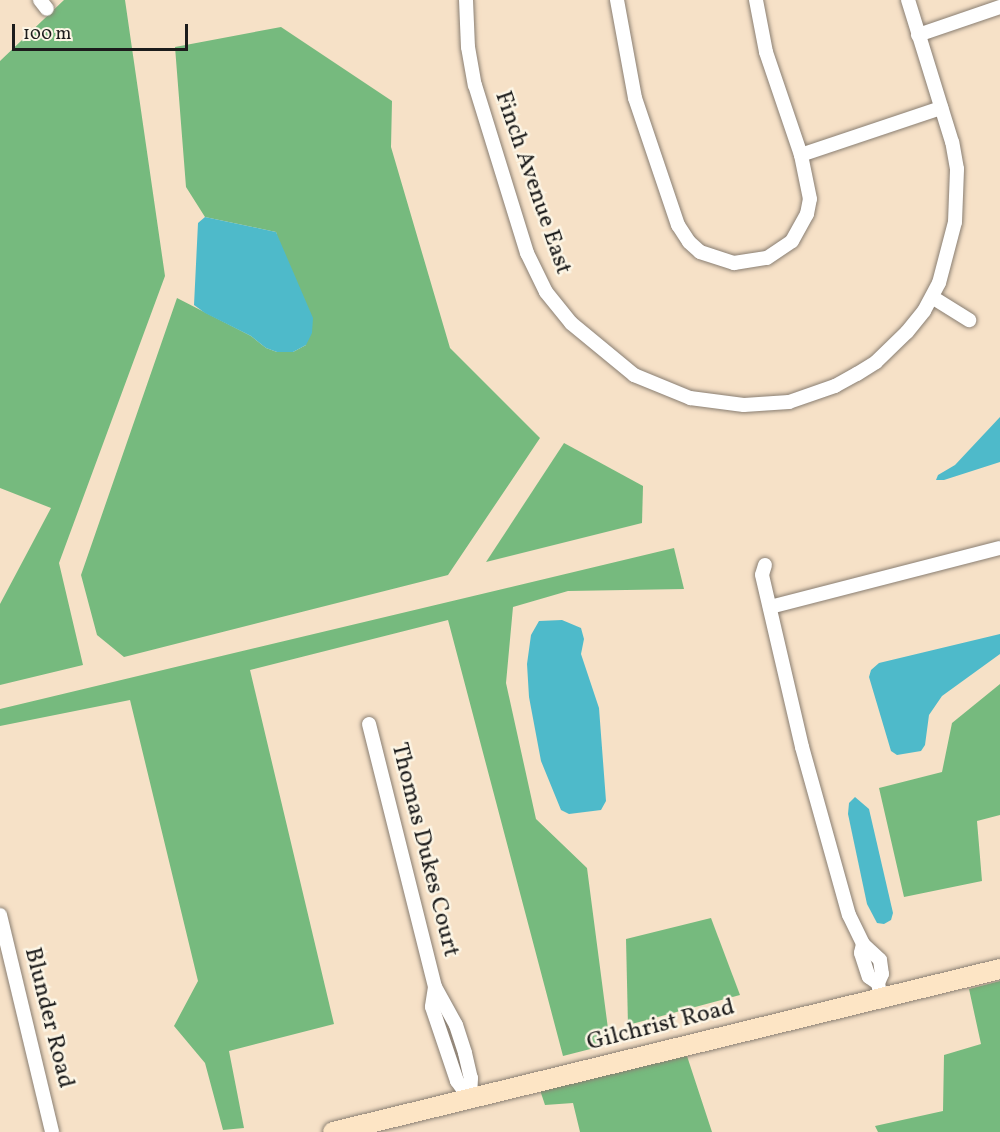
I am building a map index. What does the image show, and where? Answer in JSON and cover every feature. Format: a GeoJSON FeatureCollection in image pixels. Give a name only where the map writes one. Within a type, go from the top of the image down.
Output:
{"type":"FeatureCollection","features":[{"type":"Feature","properties":{"kind":"street","name":"Finch Avenue East"},"geometry":{"type":"LineString","coordinates":[[466,0],[468,47],[475,85],[527,254],[541,283],[559,309],[608,356],[644,380],[690,398],[744,405],[789,402],[835,386],[876,362],[907,332],[939,284],[952,241],[958,196],[952,142],[908,0]]}},
{"type":"Feature","properties":{"kind":"street"},"geometry":{"type":"LineString","coordinates":[[617,0],[626,57],[639,109],[678,225],[689,242],[700,252],[727,262],[751,263],[767,258],[792,242],[807,214],[810,199],[801,155],[766,52],[756,0]]}},
{"type":"Feature","properties":{"kind":"street"},"geometry":{"type":"LineString","coordinates":[[918,35],[1000,7]]}},
{"type":"Feature","properties":{"kind":"street"},"geometry":{"type":"LineString","coordinates":[[801,155],[942,108]]}},
{"type":"Feature","properties":{"kind":"street"},"geometry":{"type":"LineString","coordinates":[[932,297],[969,320]]}},
{"type":"Feature","properties":{"kind":"street"},"geometry":{"type":"LineString","coordinates":[[770,607],[1000,548]]}},
{"type":"Feature","properties":{"kind":"street"},"geometry":{"type":"LineString","coordinates":[[765,565],[762,575],[808,770],[849,915],[863,944],[880,960],[882,974],[879,991]]}},
{"type":"Feature","properties":{"kind":"street","name":"Thomas Dukes Court"},"geometry":{"type":"LineString","coordinates":[[369,724],[435,987],[432,1007],[457,1081],[470,1099]]}},
{"type":"Feature","properties":{"kind":"street","name":"Blunder Road"},"geometry":{"type":"LineString","coordinates":[[0,915],[52,1132]]}},
{"type":"Feature","properties":{"kind":"street","name":"Gilchrist Road"},"geometry":{"type":"LineString","coordinates":[[333,1132],[470,1099],[879,991],[1000,969]]}},
{"type":"Feature","properties":{"kind":"green space"},"geometry":{"type":"Polygon","coordinates":[[[64,0],[125,0],[165,276],[59,563],[83,665],[0,685],[0,604],[51,508],[0,488],[0,61],[64,0]]]}},
{"type":"Feature","properties":{"kind":"green space"},"geometry":{"type":"Polygon","coordinates":[[[281,27],[392,101],[391,147],[450,348],[540,438],[448,575],[124,657],[97,635],[81,575],[177,298],[251,336],[266,348],[277,352],[293,352],[306,345],[276,232],[205,217],[186,187],[175,47],[281,27]]]}},
{"type":"Feature","properties":{"kind":"green space"},"geometry":{"type":"Polygon","coordinates":[[[564,443],[643,486],[642,523],[486,562],[564,443]]]}},
{"type":"Feature","properties":{"kind":"green space"},"geometry":{"type":"Polygon","coordinates":[[[674,548],[684,589],[568,591],[513,607],[506,683],[536,819],[587,868],[610,1044],[563,1056],[448,620],[250,670],[334,1024],[229,1051],[244,1128],[223,1130],[205,1063],[174,1026],[198,981],[130,700],[0,726],[0,709],[674,548]]]}},
{"type":"Feature","properties":{"kind":"green space"},"geometry":{"type":"Polygon","coordinates":[[[1000,684],[1000,815],[977,821],[982,881],[904,897],[879,788],[942,772],[952,723],[1000,684]]]}},
{"type":"Feature","properties":{"kind":"green space"},"geometry":{"type":"Polygon","coordinates":[[[711,918],[740,995],[628,1025],[626,939],[711,918]]]}},
{"type":"Feature","properties":{"kind":"green space"},"geometry":{"type":"Polygon","coordinates":[[[1000,981],[1000,1132],[878,1132],[875,1126],[943,1111],[944,1055],[981,1044],[969,989],[1000,981]]]}},
{"type":"Feature","properties":{"kind":"green space"},"geometry":{"type":"Polygon","coordinates":[[[687,1056],[712,1132],[580,1132],[573,1103],[545,1105],[540,1090],[687,1056]]]}},
{"type":"Feature","properties":{"kind":"water"},"geometry":{"type":"Polygon","coordinates":[[[205,217],[276,232],[313,318],[312,333],[306,345],[293,352],[277,352],[266,348],[251,336],[194,305],[198,223],[205,217]]]}},
{"type":"Feature","properties":{"kind":"water"},"geometry":{"type":"Polygon","coordinates":[[[1000,417],[1000,462],[944,480],[936,480],[938,475],[955,465],[1000,417]]]}},
{"type":"Feature","properties":{"kind":"water"},"geometry":{"type":"Polygon","coordinates":[[[562,620],[581,628],[584,639],[581,654],[599,708],[606,801],[601,810],[569,814],[561,810],[541,761],[529,697],[527,664],[531,635],[539,621],[562,620]]]}},
{"type":"Feature","properties":{"kind":"water"},"geometry":{"type":"Polygon","coordinates":[[[1000,634],[1000,654],[942,696],[929,715],[925,745],[921,751],[897,755],[891,751],[869,677],[871,670],[879,663],[1000,634]]]}},
{"type":"Feature","properties":{"kind":"water"},"geometry":{"type":"Polygon","coordinates":[[[855,797],[869,809],[893,913],[891,920],[884,924],[877,923],[867,904],[848,814],[849,803],[855,797]]]}}]}
